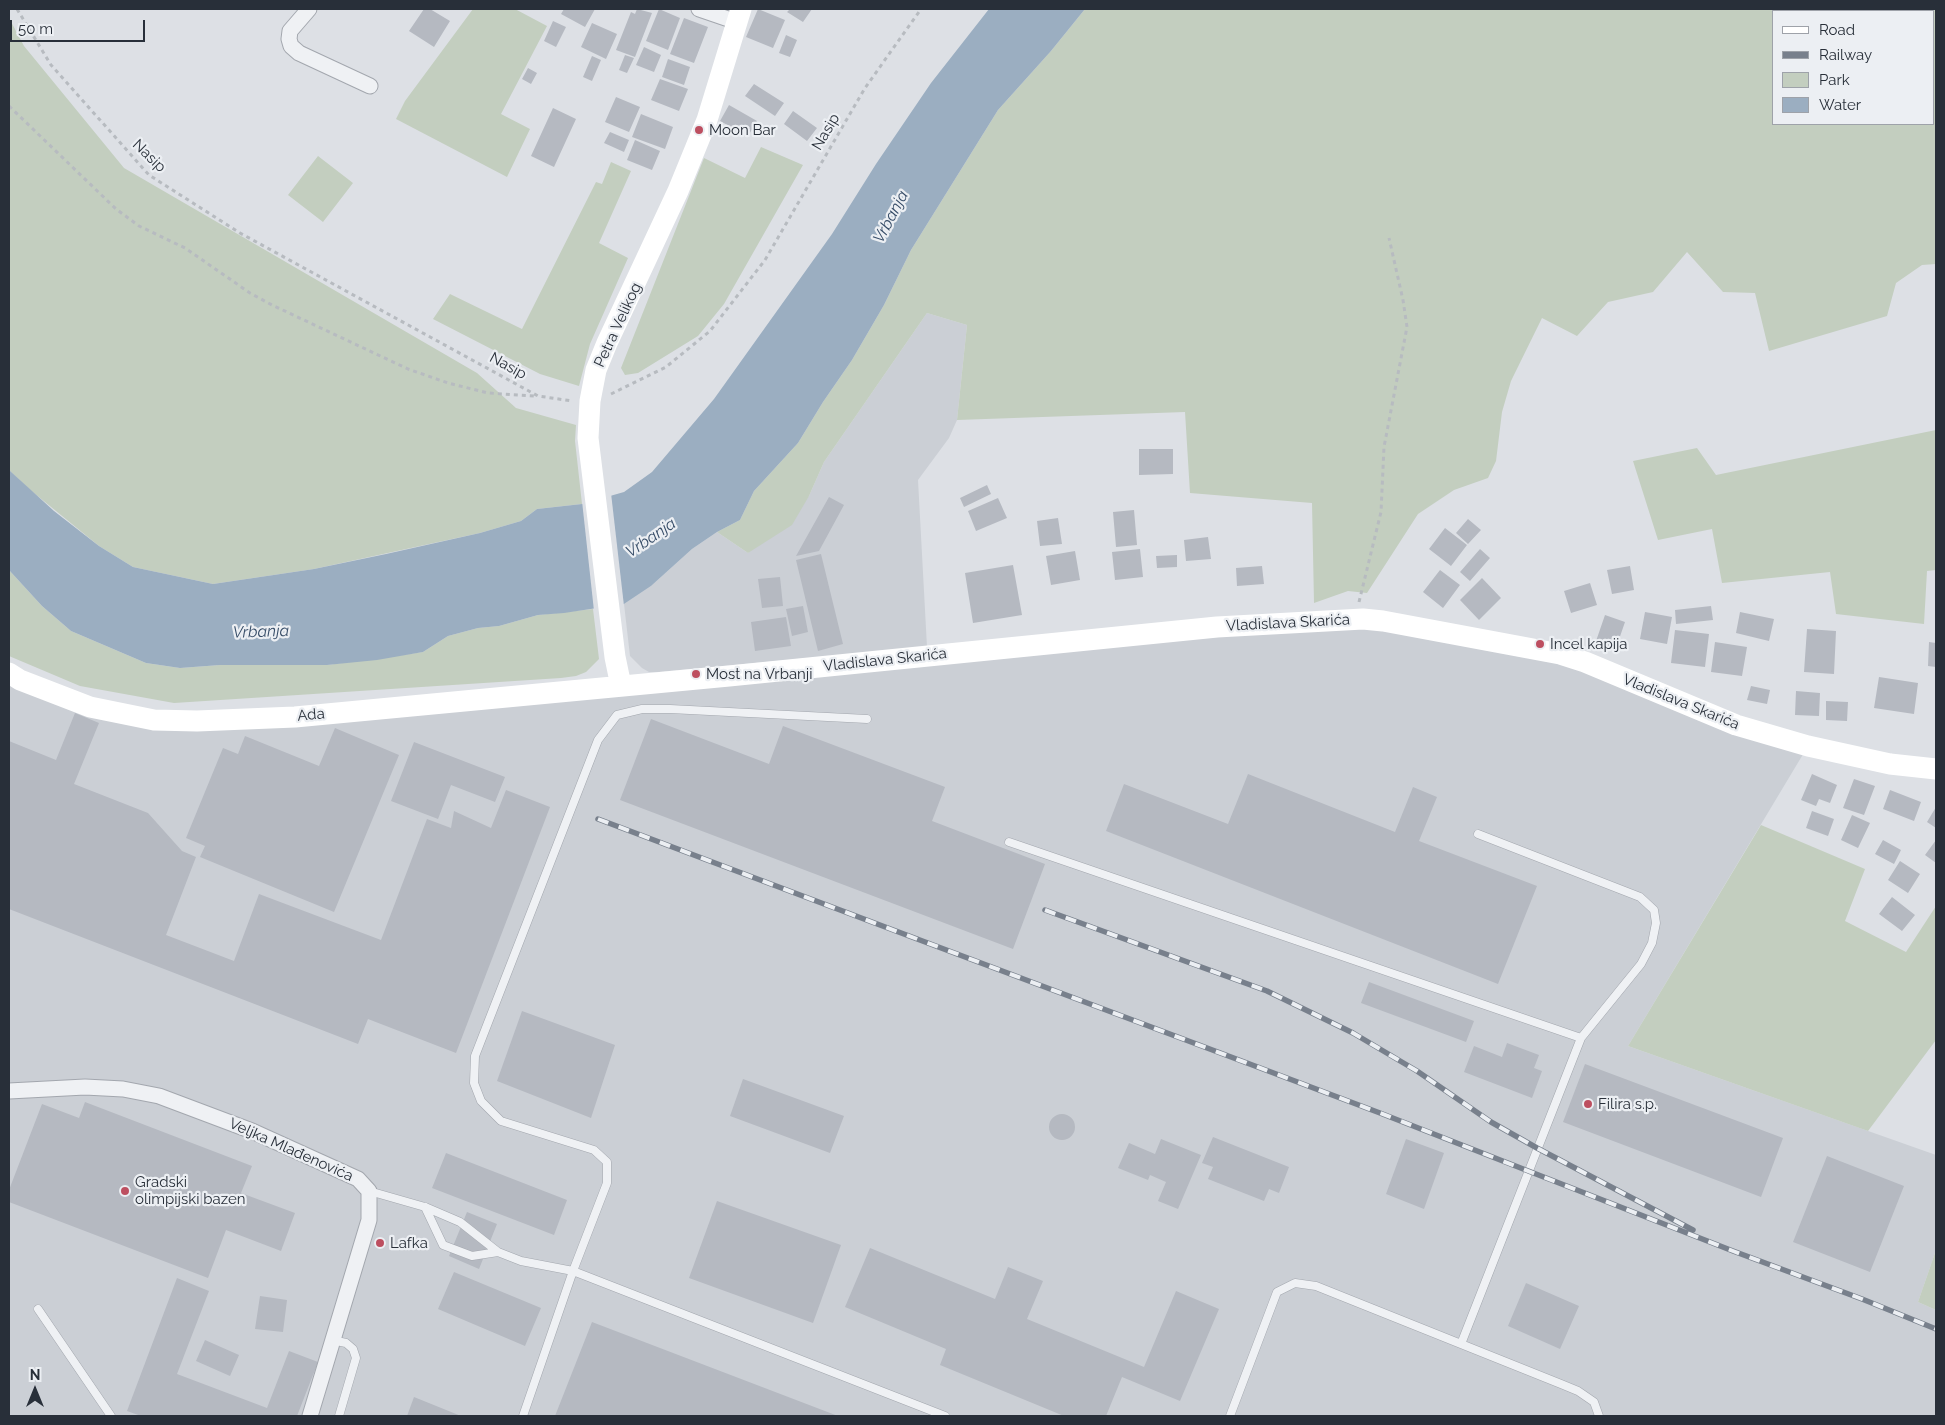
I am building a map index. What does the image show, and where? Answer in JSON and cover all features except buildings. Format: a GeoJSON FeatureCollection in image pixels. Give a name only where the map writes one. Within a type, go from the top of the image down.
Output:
{"type":"FeatureCollection","features":[{"type":"Feature","properties":{"kind":"street"},"geometry":{"type":"LineString","coordinates":[[309,9],[290,31],[289,39],[291,46],[299,53],[370,86]]}},
{"type":"Feature","properties":{"kind":"street"},"geometry":{"type":"LineString","coordinates":[[699,9],[739,16]]}},
{"type":"Feature","properties":{"kind":"street","name":"Petra Velikog"},"geometry":{"type":"LineString","coordinates":[[621,686],[615,657],[588,438],[590,401],[596,370],[607,343],[678,191],[707,120],[739,16]]}},
{"type":"Feature","properties":{"kind":"street","name":"Vladislava Skarića"},"geometry":{"type":"LineString","coordinates":[[621,686],[1217,626],[1355,619],[1382,621],[1560,654],[1585,662],[1736,725],[1808,746],[1890,764],[1936,769]]}},
{"type":"Feature","properties":{"kind":"street","name":"Ada"},"geometry":{"type":"LineString","coordinates":[[9,673],[20,680],[90,707],[154,720],[295,717],[621,686]]}},
{"type":"Feature","properties":{"kind":"street","name":"Veljka Mlađenovića"},"geometry":{"type":"LineString","coordinates":[[9,1091],[85,1086],[123,1089],[159,1096],[244,1128],[296,1151],[358,1179],[370,1191],[369,1220],[310,1416]]}},
{"type":"Feature","properties":{"kind":"lane"},"geometry":{"type":"LineString","coordinates":[[523,1416],[573,1271],[607,1183],[606,1162],[594,1150],[501,1121],[481,1101],[474,1083],[475,1056],[598,740],[618,715],[642,709],[867,719]]}},
{"type":"Feature","properties":{"kind":"lane"},"geometry":{"type":"LineString","coordinates":[[1461,1344],[1581,1038],[1644,957],[1652,943],[1656,923],[1654,910],[1640,897],[1478,834]]}},
{"type":"Feature","properties":{"kind":"lane"},"geometry":{"type":"LineString","coordinates":[[1009,842],[1581,1038]]}},
{"type":"Feature","properties":{"kind":"lane"},"geometry":{"type":"LineString","coordinates":[[370,1191],[425,1207],[460,1222],[498,1252],[521,1261],[573,1271],[945,1416]]}},
{"type":"Feature","properties":{"kind":"lane"},"geometry":{"type":"LineString","coordinates":[[425,1207],[443,1245],[472,1256],[498,1252]]}},
{"type":"Feature","properties":{"kind":"lane"},"geometry":{"type":"LineString","coordinates":[[1230,1416],[1277,1292],[1295,1283],[1316,1286],[1578,1392],[1594,1402],[1599,1416]]}},
{"type":"Feature","properties":{"kind":"lane"},"geometry":{"type":"LineString","coordinates":[[38,1309],[110,1416]]}},
{"type":"Feature","properties":{"kind":"lane"},"geometry":{"type":"LineString","coordinates":[[332,1340],[346,1344],[354,1349],[356,1358],[339,1416]]}},
{"type":"Feature","properties":{"kind":"path","name":"Nasip"},"geometry":{"type":"LineString","coordinates":[[17,9],[52,66],[149,175],[240,233],[538,396],[580,402],[604,397],[666,367],[710,331],[766,260],[865,88],[921,9]]}},
{"type":"Feature","properties":{"kind":"path"},"geometry":{"type":"LineString","coordinates":[[9,106],[116,209],[139,226],[185,248],[250,293],[408,369],[448,383],[488,393],[538,396]]}},
{"type":"Feature","properties":{"kind":"path"},"geometry":{"type":"LineString","coordinates":[[1355,619],[1381,512],[1384,448],[1407,327],[1404,300],[1389,238]]}},
{"type":"Feature","properties":{"kind":"shaded area"},"geometry":{"type":"Polygon","coordinates":[[[927,313],[967,325],[957,420],[949,438],[918,480],[927,647],[658,672],[649,672],[642,668],[630,656],[624,604],[651,586],[692,549],[717,532],[748,553],[809,496],[824,462],[927,313]]]}},
{"type":"Feature","properties":{"kind":"shaded area"},"geometry":{"type":"Polygon","coordinates":[[[1341,619],[1560,654],[1808,746],[1628,1046],[1936,1155],[1936,1250],[1918,1302],[1936,1310],[1936,1416],[9,1416],[9,673],[154,720],[1341,619]]]}},
{"type":"Feature","properties":{"kind":"green space"},"geometry":{"type":"Polygon","coordinates":[[[473,9],[515,9],[547,26],[501,114],[530,129],[507,177],[396,119],[405,101],[473,9]]]}},
{"type":"Feature","properties":{"kind":"green space"},"geometry":{"type":"Polygon","coordinates":[[[1085,9],[1936,9],[1936,264],[1922,265],[1896,283],[1887,316],[1769,351],[1755,293],[1723,292],[1687,252],[1653,292],[1608,302],[1577,336],[1542,318],[1511,381],[1502,412],[1496,461],[1488,478],[1454,490],[1418,514],[1367,593],[1348,591],[1314,603],[1312,503],[1190,493],[1185,412],[957,420],[967,325],[927,313],[824,462],[809,496],[792,525],[748,553],[717,532],[740,520],[754,491],[798,443],[852,360],[884,305],[911,250],[998,110],[1051,51],[1085,9]]]}},
{"type":"Feature","properties":{"kind":"green space"},"geometry":{"type":"Polygon","coordinates":[[[9,18],[24,46],[124,168],[477,373],[516,408],[576,425],[575,441],[582,504],[537,509],[521,521],[480,533],[314,569],[213,584],[133,567],[99,546],[29,489],[9,470],[9,18]]]}},
{"type":"Feature","properties":{"kind":"green space"},"geometry":{"type":"Polygon","coordinates":[[[761,147],[803,165],[724,304],[698,336],[638,373],[625,375],[621,368],[704,158],[745,178],[761,147]]]}},
{"type":"Feature","properties":{"kind":"green space"},"geometry":{"type":"Polygon","coordinates":[[[318,156],[353,183],[323,222],[288,195],[318,156]]]}},
{"type":"Feature","properties":{"kind":"green space"},"geometry":{"type":"Polygon","coordinates":[[[611,162],[631,171],[599,243],[628,258],[590,344],[579,386],[540,374],[433,319],[450,294],[522,329],[596,182],[602,184],[611,162]]]}},
{"type":"Feature","properties":{"kind":"green space"},"geometry":{"type":"Polygon","coordinates":[[[1936,430],[1936,570],[1927,571],[1924,624],[1836,614],[1830,572],[1722,583],[1712,529],[1658,540],[1633,461],[1697,448],[1716,475],[1936,430]]]}},
{"type":"Feature","properties":{"kind":"green space"},"geometry":{"type":"Polygon","coordinates":[[[9,570],[42,606],[71,631],[146,663],[180,668],[220,665],[327,665],[423,652],[448,636],[478,628],[499,626],[538,615],[593,609],[599,659],[586,672],[576,676],[561,678],[174,703],[80,686],[9,656],[9,570]]]}},
{"type":"Feature","properties":{"kind":"green space"},"geometry":{"type":"Polygon","coordinates":[[[1761,825],[1865,869],[1845,921],[1906,952],[1936,906],[1936,1040],[1868,1131],[1628,1046],[1761,825]]]}},
{"type":"Feature","properties":{"kind":"green space"},"geometry":{"type":"Polygon","coordinates":[[[1936,1250],[1936,1310],[1918,1302],[1936,1250]]]}},
{"type":"Feature","properties":{"kind":"water","name":"Vrbanja"},"geometry":{"type":"Polygon","coordinates":[[[989,9],[1085,9],[1051,51],[998,110],[911,250],[884,305],[852,360],[798,443],[754,491],[740,520],[717,532],[692,549],[651,586],[624,604],[538,615],[499,626],[478,628],[448,636],[423,652],[377,660],[327,665],[220,665],[180,668],[146,663],[71,631],[42,606],[9,570],[9,470],[54,511],[99,546],[133,567],[213,584],[314,569],[480,533],[521,521],[537,509],[582,504],[624,492],[652,472],[714,399],[832,234],[876,164],[931,83],[989,9]]]}},
{"type":"Feature","properties":{"kind":"pier"},"geometry":{"type":"Polygon","coordinates":[[[611,493],[624,606],[594,611],[582,501],[611,493]]]}},
{"type":"Feature","properties":{"kind":"railway"},"geometry":{"type":"LineString","coordinates":[[598,819],[1380,1113],[1936,1329]]}},
{"type":"Feature","properties":{"kind":"railway"},"geometry":{"type":"LineString","coordinates":[[1045,910],[1267,991],[1353,1033],[1417,1071],[1491,1122],[1693,1230]]}},
{"type":"Feature","properties":{"kind":"place","name":"Moon Bar"},"geometry":{"type":"Point","coordinates":[699,130]}},
{"type":"Feature","properties":{"kind":"place","name":"Incel kapija"},"geometry":{"type":"Point","coordinates":[1540,644]}},
{"type":"Feature","properties":{"kind":"place","name":"Most na Vrbanji"},"geometry":{"type":"Point","coordinates":[696,674]}},
{"type":"Feature","properties":{"kind":"place","name":"Filira s.p."},"geometry":{"type":"Point","coordinates":[1588,1104]}},
{"type":"Feature","properties":{"kind":"place","name":"Gradski olimpijski bazen"},"geometry":{"type":"Point","coordinates":[125,1191]}},
{"type":"Feature","properties":{"kind":"place","name":"Lafka"},"geometry":{"type":"Point","coordinates":[380,1243]}}]}
